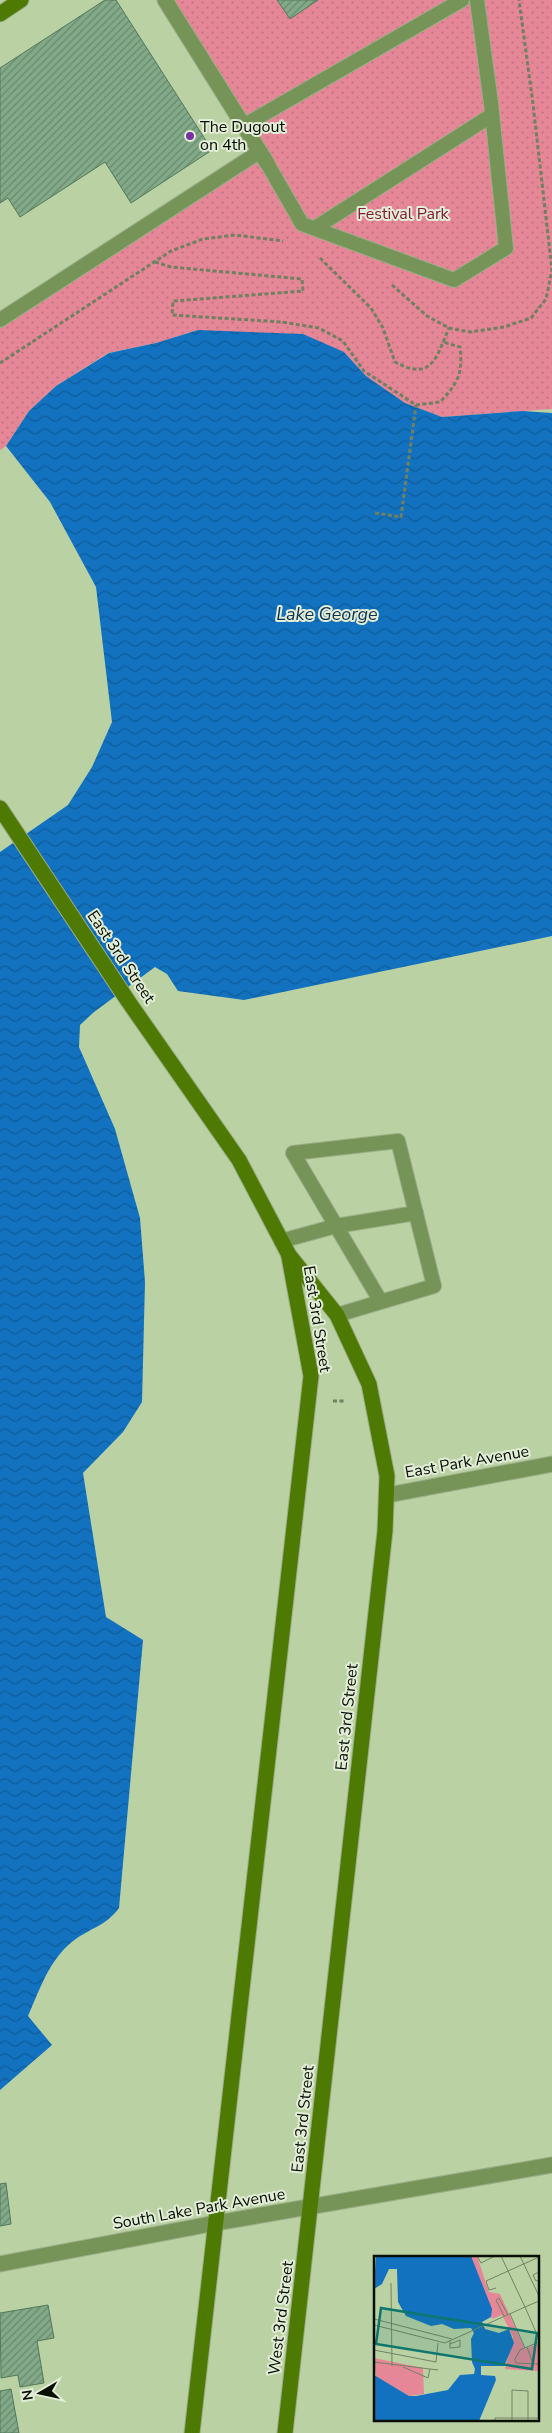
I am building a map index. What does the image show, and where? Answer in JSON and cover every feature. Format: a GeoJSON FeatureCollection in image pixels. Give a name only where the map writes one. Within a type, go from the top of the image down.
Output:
{"type":"FeatureCollection","features":[{"type":"Feature","properties":{"kind":"street"},"geometry":{"type":"LineString","coordinates":[[0,14],[21,0]]}},
{"type":"Feature","properties":{"kind":"street"},"geometry":{"type":"LineString","coordinates":[[164,0],[263,158]]}},
{"type":"Feature","properties":{"kind":"street","name":"East 3rd Street"},"geometry":{"type":"LineString","coordinates":[[0,808],[128,1000],[239,1160],[289,1255],[337,1315],[368,1384],[387,1476],[388,1495],[312,2206]]}},
{"type":"Feature","properties":{"kind":"street","name":"East 3rd Street"},"geometry":{"type":"LineString","coordinates":[[216,2223],[311,1376],[289,1255]]}},
{"type":"Feature","properties":{"kind":"street","name":"East Park Avenue"},"geometry":{"type":"LineString","coordinates":[[388,1495],[552,1464]]}},
{"type":"Feature","properties":{"kind":"street","name":"South Lake Park Avenue"},"geometry":{"type":"LineString","coordinates":[[0,2264],[216,2223],[552,2165]]}},
{"type":"Feature","properties":{"kind":"street","name":"West 3rd Street"},"geometry":{"type":"LineString","coordinates":[[285,2433],[312,2206]]}},
{"type":"Feature","properties":{"kind":"street"},"geometry":{"type":"LineString","coordinates":[[192,2433],[216,2223]]}},
{"type":"Feature","properties":{"kind":"lane"},"geometry":{"type":"LineString","coordinates":[[243,126],[462,0]]}},
{"type":"Feature","properties":{"kind":"lane"},"geometry":{"type":"LineString","coordinates":[[0,320],[263,158],[302,224],[454,280],[506,248],[492,115],[477,0]]}},
{"type":"Feature","properties":{"kind":"lane"},"geometry":{"type":"LineString","coordinates":[[315,228],[492,115]]}},
{"type":"Feature","properties":{"kind":"lane"},"geometry":{"type":"LineString","coordinates":[[337,1315],[381,1302],[434,1286],[398,1141],[293,1154],[381,1302]]}},
{"type":"Feature","properties":{"kind":"lane"},"geometry":{"type":"LineString","coordinates":[[281,1241],[336,1226],[416,1213]]}},
{"type":"Feature","properties":{"kind":"path"},"geometry":{"type":"LineString","coordinates":[[0,363],[171,251],[203,239],[235,235],[287,242]]}},
{"type":"Feature","properties":{"kind":"path"},"geometry":{"type":"LineString","coordinates":[[318,256],[370,308],[383,328],[395,362],[408,369],[423,370],[433,364],[440,353],[449,328],[427,316],[386,281]]}},
{"type":"Feature","properties":{"kind":"path"},"geometry":{"type":"LineString","coordinates":[[154,262],[171,267],[302,279],[303,290],[173,301],[172,315],[282,322],[319,328],[343,341],[364,371],[416,405],[440,402],[456,384],[462,364],[460,347],[443,342]]}},
{"type":"Feature","properties":{"kind":"path"},"geometry":{"type":"LineString","coordinates":[[375,513],[401,517],[416,405]]}},
{"type":"Feature","properties":{"kind":"path"},"geometry":{"type":"LineString","coordinates":[[327,1400],[356,1401]]}},
{"type":"Feature","properties":{"kind":"green space","name":"Festival Park"},"geometry":{"type":"Polygon","coordinates":[[[173,0],[552,0],[552,409],[442,417],[405,403],[366,376],[344,352],[198,330],[156,343],[108,353],[56,386],[29,411],[6,446],[0,450],[0,326],[268,153],[173,0]]]}},
{"type":"Feature","properties":{"kind":"water","name":"Lake George"},"geometry":{"type":"Polygon","coordinates":[[[198,330],[303,334],[344,352],[366,376],[405,403],[442,417],[523,411],[552,413],[552,936],[244,1000],[178,991],[167,974],[155,967],[94,1012],[80,1025],[79,1047],[115,1129],[140,1218],[145,1282],[142,1402],[123,1432],[83,1473],[106,1617],[143,1640],[119,1908],[109,1919],[73,1941],[51,1966],[28,2016],[52,2045],[0,2090],[0,852],[68,805],[92,767],[112,722],[96,587],[50,502],[6,446],[29,411],[56,386],[109,353],[156,343],[198,330]]]}},
{"type":"Feature","properties":{"kind":"building"},"geometry":{"type":"Polygon","coordinates":[[[105,0],[116,0],[212,150],[131,203],[105,162],[20,217],[8,198],[0,203],[0,68],[105,0]]]}},
{"type":"Feature","properties":{"kind":"building"},"geometry":{"type":"Polygon","coordinates":[[[277,0],[318,0],[290,19],[277,0]]]}},
{"type":"Feature","properties":{"kind":"building"},"geometry":{"type":"Polygon","coordinates":[[[6,2183],[11,2224],[0,2226],[0,2184],[6,2183]]]}},
{"type":"Feature","properties":{"kind":"building"},"geometry":{"type":"Polygon","coordinates":[[[48,2305],[54,2338],[37,2341],[44,2383],[20,2387],[18,2375],[1,2378],[0,2313],[48,2305]]]}},
{"type":"Feature","properties":{"kind":"building"},"geometry":{"type":"Polygon","coordinates":[[[11,2389],[19,2433],[0,2433],[0,2391],[11,2389]]]}},
{"type":"Feature","properties":{"kind":"place","name":"The Dugout on 4th"},"geometry":{"type":"Point","coordinates":[190,136]}}]}
